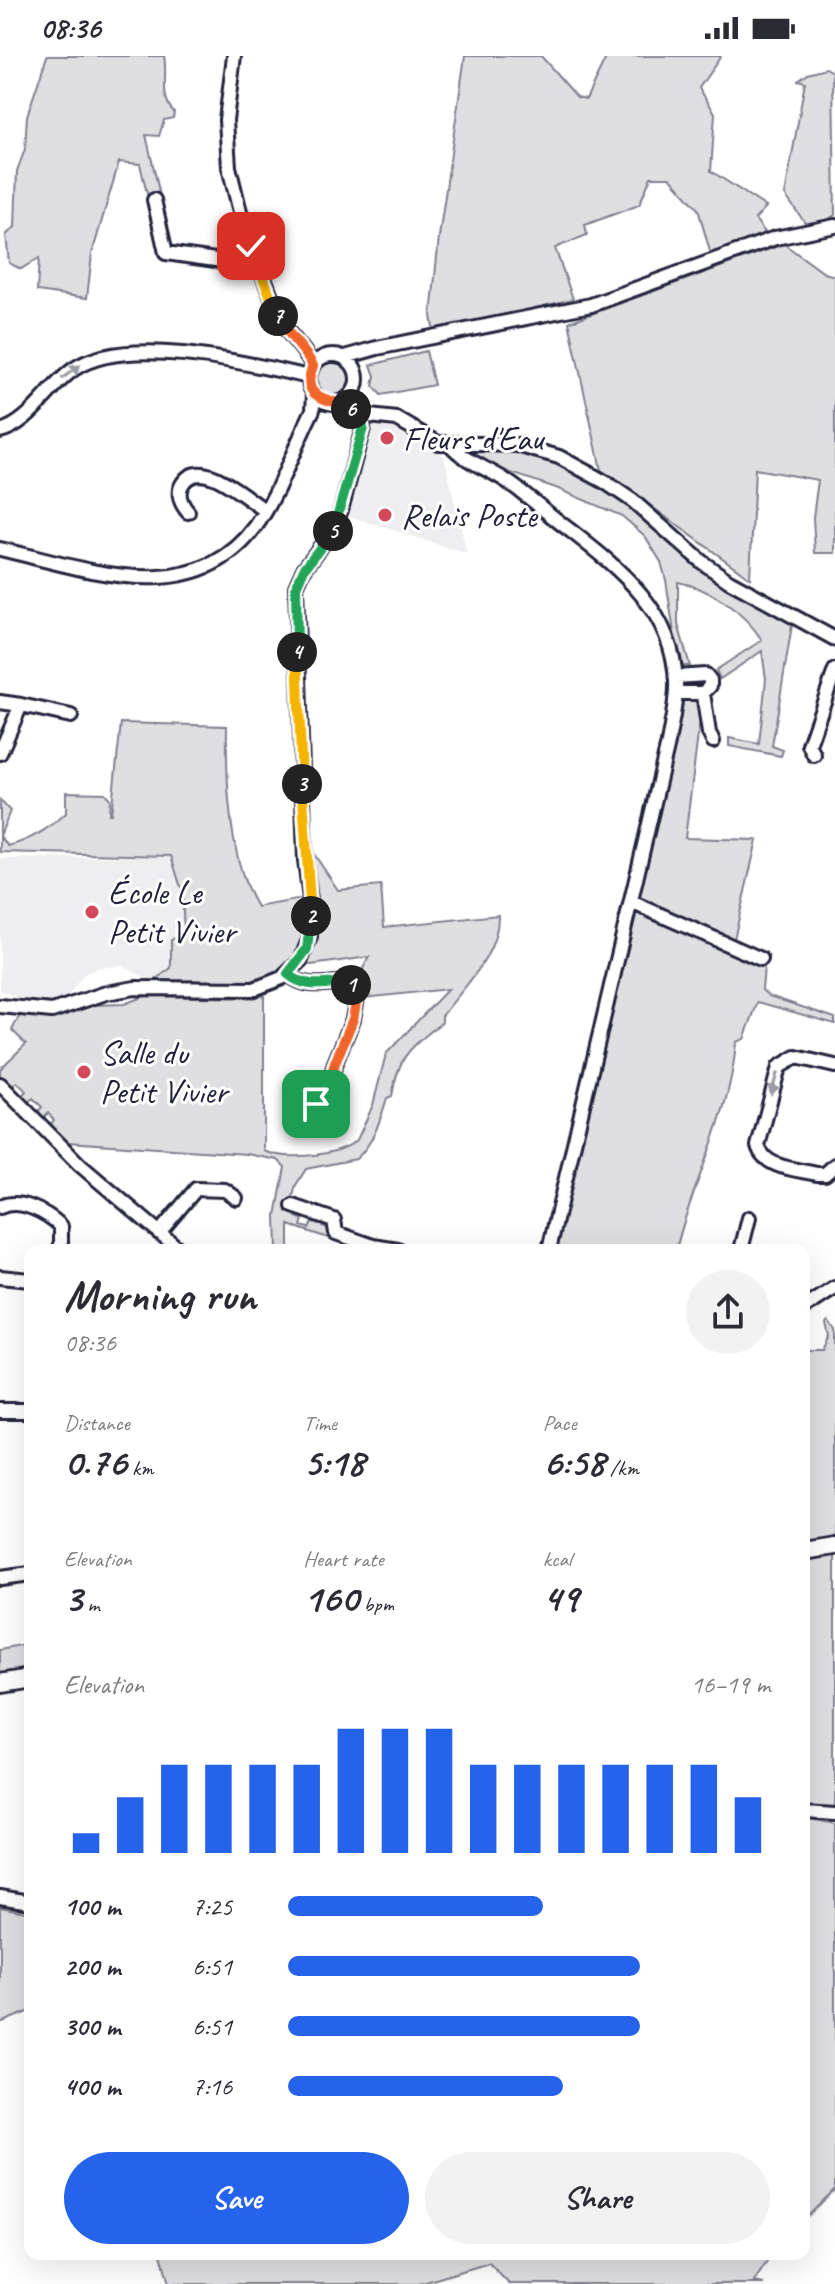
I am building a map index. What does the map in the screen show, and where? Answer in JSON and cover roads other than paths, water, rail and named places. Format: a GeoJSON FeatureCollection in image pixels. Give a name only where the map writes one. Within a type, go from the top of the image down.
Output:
{"type":"FeatureCollection","features":[{"type":"Feature","properties":{"kind":"main road"},"geometry":{"type":"LineString","coordinates":[[810,1550],[835,1546]]}},
{"type":"Feature","properties":{"kind":"main road"},"geometry":{"type":"LineString","coordinates":[[0,1683],[24,1679]]}},
{"type":"Feature","properties":{"kind":"street"},"geometry":{"type":"LineString","coordinates":[[0,549],[125,577],[177,576],[196,572],[224,557],[243,541],[265,510],[313,410],[314,367],[307,353],[291,339],[281,322],[242,220],[229,167],[226,120],[234,56]]}},
{"type":"Feature","properties":{"kind":"street"},"geometry":{"type":"LineString","coordinates":[[154,200],[166,253],[258,266]]}},
{"type":"Feature","properties":{"kind":"street"},"geometry":{"type":"LineString","coordinates":[[0,431],[15,426],[68,373],[87,361],[114,355],[158,353],[314,367],[334,354],[345,357],[368,353],[377,348],[591,305],[775,238],[835,226]]}},
{"type":"Feature","properties":{"kind":"street"},"geometry":{"type":"LineString","coordinates":[[0,1006],[52,1011],[135,988],[254,989],[288,974],[301,960],[310,937],[298,710],[296,587],[304,569],[334,529],[339,516],[363,428],[353,394],[357,373],[368,353]]}},
{"type":"Feature","properties":{"kind":"street"},"geometry":{"type":"LineString","coordinates":[[345,357],[357,373]]}},
{"type":"Feature","properties":{"kind":"street"},"geometry":{"type":"LineString","coordinates":[[314,394],[360,415],[397,419],[438,443],[517,445],[559,457],[605,482],[684,544],[835,639]]}},
{"type":"Feature","properties":{"kind":"street"},"geometry":{"type":"LineString","coordinates":[[313,410],[353,394]]}},
{"type":"Feature","properties":{"kind":"street"},"geometry":{"type":"LineString","coordinates":[[451,445],[535,502],[627,576],[644,596],[659,623],[669,646],[676,677],[668,743],[550,1244]]}},
{"type":"Feature","properties":{"kind":"street"},"geometry":{"type":"LineString","coordinates":[[188,512],[180,498],[181,487],[188,478],[201,474],[217,477],[265,510]]}},
{"type":"Feature","properties":{"kind":"street"},"geometry":{"type":"LineString","coordinates":[[814,755],[809,745],[835,670]]}},
{"type":"Feature","properties":{"kind":"street"},"geometry":{"type":"LineString","coordinates":[[676,677],[706,675],[710,680],[710,686],[703,693],[676,693]]}},
{"type":"Feature","properties":{"kind":"street"},"geometry":{"type":"LineString","coordinates":[[703,693],[713,741]]}},
{"type":"Feature","properties":{"kind":"street"},"geometry":{"type":"LineString","coordinates":[[0,702],[71,716]]}},
{"type":"Feature","properties":{"kind":"street"},"geometry":{"type":"LineString","coordinates":[[0,753],[21,705]]}},
{"type":"Feature","properties":{"kind":"street"},"geometry":{"type":"LineString","coordinates":[[631,902],[761,959]]}},
{"type":"Feature","properties":{"kind":"street"},"geometry":{"type":"LineString","coordinates":[[288,974],[297,983],[307,985],[346,982],[358,992],[353,1019],[335,1063],[326,1096],[316,1104]]}},
{"type":"Feature","properties":{"kind":"street"},"geometry":{"type":"LineString","coordinates":[[835,1066],[796,1057],[779,1067],[758,1146],[760,1154],[772,1163],[817,1174],[825,1174],[835,1165]]}},
{"type":"Feature","properties":{"kind":"street"},"geometry":{"type":"LineString","coordinates":[[0,1084],[77,1162],[173,1244]]}},
{"type":"Feature","properties":{"kind":"street"},"geometry":{"type":"LineString","coordinates":[[159,1233],[196,1189],[225,1190],[236,1198]]}},
{"type":"Feature","properties":{"kind":"street"},"geometry":{"type":"LineString","coordinates":[[0,1207],[9,1203],[20,1204],[53,1218],[61,1226],[61,1244]]}},
{"type":"Feature","properties":{"kind":"street"},"geometry":{"type":"LineString","coordinates":[[293,1206],[334,1220],[336,1233],[367,1244]]}},
{"type":"Feature","properties":{"kind":"street"},"geometry":{"type":"LineString","coordinates":[[743,1244],[748,1224],[760,1235]]}},
{"type":"Feature","properties":{"kind":"street"},"geometry":{"type":"LineString","coordinates":[[0,1277],[24,1279]]}},
{"type":"Feature","properties":{"kind":"street"},"geometry":{"type":"LineString","coordinates":[[810,1304],[835,1288]]}},
{"type":"Feature","properties":{"kind":"street"},"geometry":{"type":"LineString","coordinates":[[0,1411],[24,1411]]}},
{"type":"Feature","properties":{"kind":"street"},"geometry":{"type":"LineString","coordinates":[[0,1578],[24,1575]]}},
{"type":"Feature","properties":{"kind":"street"},"geometry":{"type":"LineString","coordinates":[[810,1810],[835,1812]]}},
{"type":"Feature","properties":{"kind":"street"},"geometry":{"type":"LineString","coordinates":[[0,1897],[24,1901]]}},
{"type":"Feature","properties":{"kind":"place","name":"Fleurs d'Eau"},"geometry":{"type":"Point","coordinates":[387,438]}},
{"type":"Feature","properties":{"kind":"place","name":"Relais Poste"},"geometry":{"type":"Point","coordinates":[385,515]}},
{"type":"Feature","properties":{"kind":"place","name":"École Le Petit Vivier"},"geometry":{"type":"Point","coordinates":[92,912]}},
{"type":"Feature","properties":{"kind":"place","name":"Salle du Petit Vivier"},"geometry":{"type":"Point","coordinates":[84,1072]}}]}
